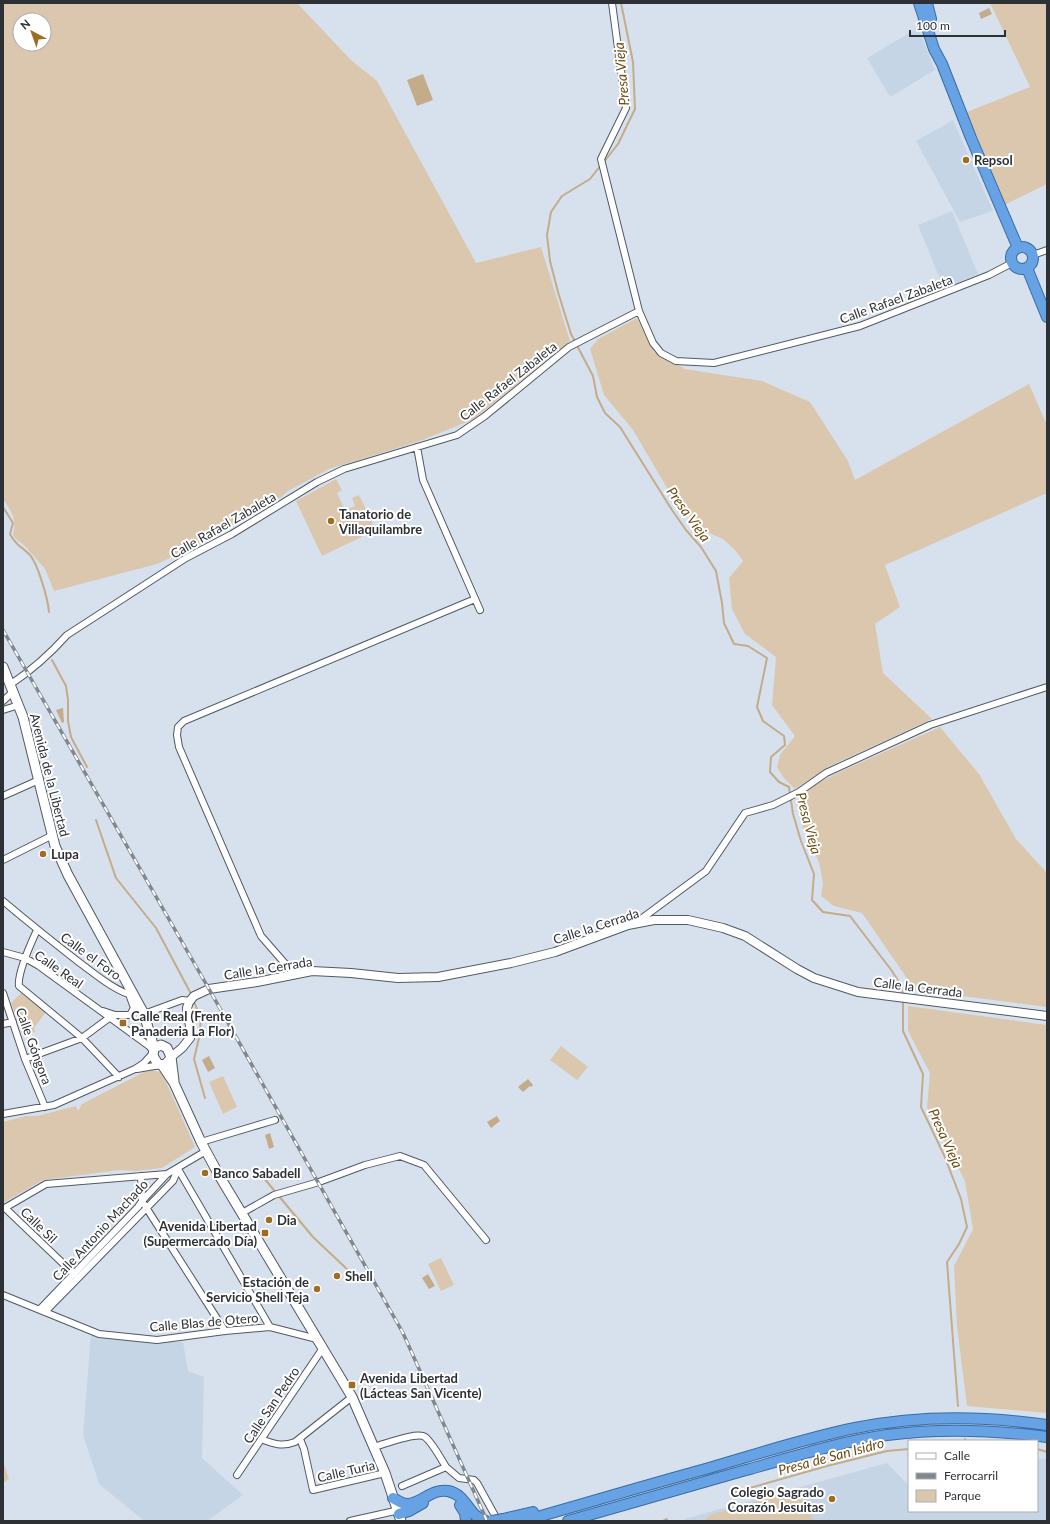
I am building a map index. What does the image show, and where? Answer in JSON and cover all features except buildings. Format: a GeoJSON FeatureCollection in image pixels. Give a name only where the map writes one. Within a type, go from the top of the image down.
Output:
{"type":"FeatureCollection","features":[{"type":"Feature","properties":{"kind":"highway"},"geometry":{"type":"LineString","coordinates":[[919,3],[934,49],[942,64],[989,181],[1018,248]]}},
{"type":"Feature","properties":{"kind":"highway"},"geometry":{"type":"LineString","coordinates":[[927,5],[942,64]]}},
{"type":"Feature","properties":{"kind":"highway"},"geometry":{"type":"LineString","coordinates":[[1026,247],[1033,255],[1031,265],[1027,268],[1018,268],[1012,263],[1011,256],[1013,251],[1018,248],[1026,247]]}},
{"type":"Feature","properties":{"kind":"highway"},"geometry":{"type":"LineString","coordinates":[[1027,268],[1047,317]]}},
{"type":"Feature","properties":{"kind":"highway"},"geometry":{"type":"LineString","coordinates":[[524,1521],[814,1438],[870,1425],[914,1420],[958,1418],[1047,1425]]}},
{"type":"Feature","properties":{"kind":"highway"},"geometry":{"type":"LineString","coordinates":[[568,1521],[817,1449],[888,1435],[972,1430],[1047,1437]]}},
{"type":"Feature","properties":{"kind":"highway"},"geometry":{"type":"LineString","coordinates":[[398,1514],[409,1511],[435,1491],[442,1490],[457,1494],[462,1498],[474,1515],[484,1520]]}},
{"type":"Feature","properties":{"kind":"highway"},"geometry":{"type":"LineString","coordinates":[[492,1521],[582,1499],[623,1492]]}},
{"type":"Feature","properties":{"kind":"highway"},"geometry":{"type":"LineString","coordinates":[[398,1514],[407,1504],[417,1504],[435,1497],[448,1496],[453,1498],[462,1507],[465,1513],[466,1521]]}},
{"type":"Feature","properties":{"kind":"highway"},"geometry":{"type":"LineString","coordinates":[[585,1521],[642,1500]]}},
{"type":"Feature","properties":{"kind":"main road","name":"Avenida de la Libertad"},"geometry":{"type":"LineString","coordinates":[[3,667],[19,705],[39,780],[51,836],[68,875],[121,972],[132,998],[165,1046]]}},
{"type":"Feature","properties":{"kind":"main road","name":"Avenida de la Libertad"},"geometry":{"type":"LineString","coordinates":[[145,1017],[153,1051]]}},
{"type":"Feature","properties":{"kind":"main road"},"geometry":{"type":"LineString","coordinates":[[174,1083],[171,1058],[165,1046],[158,1045],[153,1051],[156,1062],[161,1065],[174,1083],[206,1151],[352,1397],[385,1473],[398,1514]]}},
{"type":"Feature","properties":{"kind":"main road"},"geometry":{"type":"LineString","coordinates":[[161,1065],[168,1064],[171,1058]]}},
{"type":"Feature","properties":{"kind":"street"},"geometry":{"type":"LineString","coordinates":[[612,3],[626,108],[601,159],[639,311]]}},
{"type":"Feature","properties":{"kind":"street"},"geometry":{"type":"LineString","coordinates":[[1033,255],[1047,250]]}},
{"type":"Feature","properties":{"kind":"street","name":"Calle Rafael Zabaleta"},"geometry":{"type":"LineString","coordinates":[[3,701],[12,688],[52,652],[67,634],[186,558],[232,534],[317,482],[344,469],[457,435],[486,416],[576,343],[639,311],[653,342],[661,353],[676,361],[714,363],[860,326],[989,275],[1012,263]]}},
{"type":"Feature","properties":{"kind":"street"},"geometry":{"type":"LineString","coordinates":[[417,447],[423,480],[480,610]]}},
{"type":"Feature","properties":{"kind":"street"},"geometry":{"type":"LineString","coordinates":[[295,975],[261,936],[179,748],[177,735],[178,727],[184,721],[475,599]]}},
{"type":"Feature","properties":{"kind":"street"},"geometry":{"type":"LineString","coordinates":[[637,922],[706,871],[745,813],[773,805],[826,773],[930,725],[1047,687]]}},
{"type":"Feature","properties":{"kind":"street"},"geometry":{"type":"LineString","coordinates":[[3,710],[19,705]]}},
{"type":"Feature","properties":{"kind":"street"},"geometry":{"type":"LineString","coordinates":[[3,796],[39,780]]}},
{"type":"Feature","properties":{"kind":"street"},"geometry":{"type":"LineString","coordinates":[[3,860],[51,836]]}},
{"type":"Feature","properties":{"kind":"street","name":"Calle el Foro"},"geometry":{"type":"LineString","coordinates":[[3,901],[37,930],[102,979],[132,998]]}},
{"type":"Feature","properties":{"kind":"street","name":"Calle la Cerrada"},"geometry":{"type":"LineString","coordinates":[[145,1017],[182,1000],[191,1000],[194,996],[209,989],[257,982],[312,971],[412,978],[438,977],[511,963],[555,952],[637,922],[673,919],[688,920],[723,928],[745,936],[797,970],[814,978],[858,992],[1047,1016]]}},
{"type":"Feature","properties":{"kind":"street"},"geometry":{"type":"LineString","coordinates":[[37,930],[25,958],[18,981],[19,986],[82,1038],[119,1077]]}},
{"type":"Feature","properties":{"kind":"street","name":"Calle Real"},"geometry":{"type":"LineString","coordinates":[[3,952],[25,958],[100,1010],[149,1046],[153,1051]]}},
{"type":"Feature","properties":{"kind":"street","name":"Calle Góngora"},"geometry":{"type":"LineString","coordinates":[[3,993],[25,1059],[45,1107]]}},
{"type":"Feature","properties":{"kind":"street","name":"Calle Real"},"geometry":{"type":"LineString","coordinates":[[100,1010],[115,1016],[130,1015],[134,1008],[132,998]]}},
{"type":"Feature","properties":{"kind":"street"},"geometry":{"type":"LineString","coordinates":[[171,1058],[188,1042],[191,1032],[187,1008],[191,1000]]}},
{"type":"Feature","properties":{"kind":"street"},"geometry":{"type":"LineString","coordinates":[[25,1059],[82,1038],[110,1018]]}},
{"type":"Feature","properties":{"kind":"street"},"geometry":{"type":"LineString","coordinates":[[3,1024],[13,1022]]}},
{"type":"Feature","properties":{"kind":"street"},"geometry":{"type":"LineString","coordinates":[[165,1046],[176,1047],[188,1042]]}},
{"type":"Feature","properties":{"kind":"street"},"geometry":{"type":"LineString","coordinates":[[135,1069],[153,1051]]}},
{"type":"Feature","properties":{"kind":"street"},"geometry":{"type":"LineString","coordinates":[[3,1114],[54,1105],[135,1069],[161,1065]]}},
{"type":"Feature","properties":{"kind":"street"},"geometry":{"type":"LineString","coordinates":[[202,1142],[275,1120]]}},
{"type":"Feature","properties":{"kind":"street","name":"Calle Antonio Machado"},"geometry":{"type":"LineString","coordinates":[[43,1311],[74,1274],[138,1207],[142,1200],[167,1174],[178,1169],[206,1151]]}},
{"type":"Feature","properties":{"kind":"street"},"geometry":{"type":"LineString","coordinates":[[242,1213],[277,1194],[319,1182],[365,1165],[400,1156],[424,1165],[486,1240]]}},
{"type":"Feature","properties":{"kind":"street"},"geometry":{"type":"LineString","coordinates":[[178,1169],[270,1327]]}},
{"type":"Feature","properties":{"kind":"street","name":"Calle Antonio Machado"},"geometry":{"type":"LineString","coordinates":[[43,1311],[173,1181],[178,1169]]}},
{"type":"Feature","properties":{"kind":"street"},"geometry":{"type":"LineString","coordinates":[[4,1208],[46,1184],[167,1174]]}},
{"type":"Feature","properties":{"kind":"street"},"geometry":{"type":"LineString","coordinates":[[141,1176],[142,1200],[225,1331]]}},
{"type":"Feature","properties":{"kind":"street","name":"Calle Sil"},"geometry":{"type":"LineString","coordinates":[[4,1208],[74,1274]]}},
{"type":"Feature","properties":{"kind":"street","name":"Calle Blas de Otero"},"geometry":{"type":"LineString","coordinates":[[3,1295],[99,1334],[157,1340],[270,1327],[317,1339]]}},
{"type":"Feature","properties":{"kind":"street","name":"Calle San Pedro"},"geometry":{"type":"LineString","coordinates":[[237,1475],[323,1348]]}},
{"type":"Feature","properties":{"kind":"street"},"geometry":{"type":"LineString","coordinates":[[261,1439],[278,1445],[287,1445],[300,1439],[352,1397]]}},
{"type":"Feature","properties":{"kind":"street"},"geometry":{"type":"LineString","coordinates":[[373,1447],[415,1435],[423,1435],[446,1467],[459,1478],[474,1480],[477,1483],[500,1520]]}},
{"type":"Feature","properties":{"kind":"street","name":"Calle Turia"},"geometry":{"type":"LineString","coordinates":[[300,1439],[304,1449],[313,1490],[385,1473]]}},
{"type":"Feature","properties":{"kind":"street"},"geometry":{"type":"LineString","coordinates":[[402,1486],[446,1467]]}},
{"type":"Feature","properties":{"kind":"street"},"geometry":{"type":"LineString","coordinates":[[350,1521],[398,1514]]}},
{"type":"Feature","properties":{"kind":"shaded area"},"geometry":{"type":"Polygon","coordinates":[[[989,8],[992,14],[981,19],[979,13],[989,8]]]}},
{"type":"Feature","properties":{"kind":"shaded area"},"geometry":{"type":"Polygon","coordinates":[[[918,28],[935,70],[890,97],[867,58],[918,28]]]}},
{"type":"Feature","properties":{"kind":"shaded area"},"geometry":{"type":"Polygon","coordinates":[[[423,74],[433,100],[417,106],[407,80],[423,74]]]}},
{"type":"Feature","properties":{"kind":"shaded area"},"geometry":{"type":"Polygon","coordinates":[[[953,120],[993,211],[960,222],[916,141],[953,120]]]}},
{"type":"Feature","properties":{"kind":"shaded area"},"geometry":{"type":"Polygon","coordinates":[[[952,211],[978,274],[944,289],[918,225],[952,211]]]}},
{"type":"Feature","properties":{"kind":"shaded area"},"geometry":{"type":"Polygon","coordinates":[[[63,708],[64,722],[62,723],[56,710],[63,708]]]}},
{"type":"Feature","properties":{"kind":"shaded area"},"geometry":{"type":"Polygon","coordinates":[[[209,1056],[215,1068],[208,1072],[202,1060],[209,1056]]]}},
{"type":"Feature","properties":{"kind":"shaded area"},"geometry":{"type":"Polygon","coordinates":[[[528,1079],[533,1085],[523,1092],[518,1087],[528,1079]]]}},
{"type":"Feature","properties":{"kind":"shaded area"},"geometry":{"type":"Polygon","coordinates":[[[497,1116],[500,1121],[491,1128],[487,1122],[497,1116]]]}},
{"type":"Feature","properties":{"kind":"shaded area"},"geometry":{"type":"Polygon","coordinates":[[[270,1133],[274,1147],[269,1149],[265,1135],[270,1133]]]}},
{"type":"Feature","properties":{"kind":"shaded area"},"geometry":{"type":"Polygon","coordinates":[[[428,1274],[435,1286],[429,1289],[422,1278],[428,1274]]]}},
{"type":"Feature","properties":{"kind":"shaded area"},"geometry":{"type":"Polygon","coordinates":[[[91,1335],[150,1342],[183,1342],[188,1371],[204,1377],[202,1458],[243,1495],[207,1521],[144,1521],[99,1484],[83,1434],[91,1335]]]}},
{"type":"Feature","properties":{"kind":"shaded area","name":"Colegio Sagrado Corazón Jesuitas"},"geometry":{"type":"Polygon","coordinates":[[[1038,1459],[1047,1459],[1047,1521],[686,1521],[684,1519],[887,1463],[908,1485],[908,1512],[1038,1512],[1038,1459]]]}},
{"type":"Feature","properties":{"kind":"green space"},"geometry":{"type":"Polygon","coordinates":[[[3,3],[297,3],[351,60],[377,81],[476,263],[541,247],[570,341],[474,419],[420,441],[329,469],[288,491],[281,497],[211,538],[157,564],[54,591],[45,569],[13,535],[14,520],[3,499],[3,3]]]}},
{"type":"Feature","properties":{"kind":"green space"},"geometry":{"type":"Polygon","coordinates":[[[990,3],[1047,3],[1047,184],[1004,205],[967,112],[1030,87],[990,3]]]}},
{"type":"Feature","properties":{"kind":"green space"},"geometry":{"type":"Polygon","coordinates":[[[637,318],[654,352],[685,369],[762,381],[810,402],[848,461],[855,480],[1029,384],[1047,425],[1047,493],[885,565],[900,607],[875,624],[883,673],[932,719],[830,766],[795,789],[783,777],[777,767],[780,755],[795,736],[772,705],[776,657],[745,634],[732,609],[729,578],[743,561],[735,550],[723,539],[702,530],[667,488],[633,430],[604,395],[590,349],[598,339],[637,318]]]}},
{"type":"Feature","properties":{"kind":"green space"},"geometry":{"type":"Polygon","coordinates":[[[336,479],[342,490],[337,493],[345,510],[355,506],[352,498],[359,495],[376,530],[322,556],[296,501],[336,479]]]}},
{"type":"Feature","properties":{"kind":"green space"},"geometry":{"type":"Polygon","coordinates":[[[940,727],[979,774],[1016,839],[1047,873],[1047,1007],[915,990],[862,913],[834,906],[821,896],[823,883],[819,862],[804,830],[795,801],[816,784],[940,727]]]}},
{"type":"Feature","properties":{"kind":"green space"},"geometry":{"type":"Polygon","coordinates":[[[21,993],[46,1012],[34,1028],[35,1032],[23,1036],[11,1003],[21,993]]]}},
{"type":"Feature","properties":{"kind":"green space"},"geometry":{"type":"Polygon","coordinates":[[[908,1006],[1047,1025],[1047,1413],[967,1406],[957,1327],[954,1266],[973,1229],[965,1181],[927,1108],[930,1073],[908,1031],[908,1006]]]}},
{"type":"Feature","properties":{"kind":"green space"},"geometry":{"type":"Polygon","coordinates":[[[561,1046],[588,1067],[577,1080],[550,1060],[561,1046]]]}},
{"type":"Feature","properties":{"kind":"green space"},"geometry":{"type":"Polygon","coordinates":[[[153,1070],[162,1073],[195,1147],[162,1168],[136,1171],[120,1170],[43,1180],[3,1203],[3,1122],[26,1116],[37,1116],[76,1106],[78,1111],[82,1104],[144,1072],[153,1070]]]}},
{"type":"Feature","properties":{"kind":"green space"},"geometry":{"type":"Polygon","coordinates":[[[223,1076],[237,1107],[223,1114],[209,1082],[223,1076]]]}},
{"type":"Feature","properties":{"kind":"green space"},"geometry":{"type":"Polygon","coordinates":[[[441,1258],[454,1285],[441,1291],[428,1264],[441,1258]]]}},
{"type":"Feature","properties":{"kind":"green space"},"geometry":{"type":"Polygon","coordinates":[[[3,1461],[9,1479],[3,1483],[3,1461]]]}},
{"type":"Feature","properties":{"kind":"green space"},"geometry":{"type":"Polygon","coordinates":[[[797,1490],[814,1521],[704,1521],[709,1515],[797,1490]]]}},
{"type":"Feature","properties":{"kind":"waterway","name":"Presa Vieja"},"geometry":{"type":"LineString","coordinates":[[604,162],[618,144],[635,109],[633,62],[621,3]]}},
{"type":"Feature","properties":{"kind":"waterway","name":"Presa Vieja"},"geometry":{"type":"LineString","coordinates":[[601,165],[590,179],[562,196],[551,212],[547,235],[550,261],[571,334],[593,376],[597,397],[605,413],[620,427],[672,510],[686,530],[701,547],[716,571],[724,623],[734,644],[748,646],[767,658],[757,707],[763,721],[784,736],[785,745],[771,757],[770,772],[779,782],[789,787],[793,814],[801,841],[814,874],[812,900],[823,912],[850,916],[892,971],[902,987],[903,996]]}},
{"type":"Feature","properties":{"kind":"waterway","name":"Presa de San Isidro"},"geometry":{"type":"LineString","coordinates":[[3,507],[13,523],[10,534],[12,538],[29,554],[36,565],[45,591],[49,612]]}},
{"type":"Feature","properties":{"kind":"waterway","name":"Presa de San Isidro"},"geometry":{"type":"LineString","coordinates":[[52,660],[66,686],[68,721],[71,737],[87,767]]}},
{"type":"Feature","properties":{"kind":"waterway","name":"Presa de San Isidro"},"geometry":{"type":"LineString","coordinates":[[96,820],[116,878],[156,928],[190,992]]}},
{"type":"Feature","properties":{"kind":"waterway","name":"Presa Vieja"},"geometry":{"type":"LineString","coordinates":[[903,1000],[903,1031],[923,1074],[921,1107],[944,1155],[961,1199],[967,1227],[959,1244],[947,1262],[958,1406]]}},
{"type":"Feature","properties":{"kind":"waterway","name":"Presa de San Isidro"},"geometry":{"type":"LineString","coordinates":[[195,1004],[201,1019],[199,1038],[194,1059],[205,1098]]}},
{"type":"Feature","properties":{"kind":"waterway","name":"Presa de San Isidro"},"geometry":{"type":"LineString","coordinates":[[255,1173],[263,1177],[313,1237],[349,1271]]}},
{"type":"Feature","properties":{"kind":"waterway","name":"Presa de San Isidro"},"geometry":{"type":"LineString","coordinates":[[736,1492],[827,1466],[887,1451],[908,1449]]}},
{"type":"Feature","properties":{"kind":"waterway","name":"Presa Vieja"},"geometry":{"type":"LineString","coordinates":[[1038,1449],[1047,1452]]}},
{"type":"Feature","properties":{"kind":"waterway","name":"Presa de San Isidro"},"geometry":{"type":"LineString","coordinates":[[663,1521],[667,1519]]}},
{"type":"Feature","properties":{"kind":"railway"},"geometry":{"type":"LineString","coordinates":[[3,630],[209,989],[403,1333],[487,1521]]}},
{"type":"Feature","properties":{"kind":"place","name":"Repsol"},"geometry":{"type":"Point","coordinates":[966,160]}},
{"type":"Feature","properties":{"kind":"place","name":"Tanatorio de Villaquilambre"},"geometry":{"type":"Point","coordinates":[331,521]}},
{"type":"Feature","properties":{"kind":"place","name":"Lupa"},"geometry":{"type":"Point","coordinates":[43,854]}},
{"type":"Feature","properties":{"kind":"place","name":"Calle Real (Frente Panaderia La Flor)"},"geometry":{"type":"Point","coordinates":[123,1023]}},
{"type":"Feature","properties":{"kind":"place","name":"Banco Sabadell"},"geometry":{"type":"Point","coordinates":[205,1173]}},
{"type":"Feature","properties":{"kind":"place","name":"Dia"},"geometry":{"type":"Point","coordinates":[269,1220]}},
{"type":"Feature","properties":{"kind":"place","name":"Avenida Libertad (Supermercado Día)"},"geometry":{"type":"Point","coordinates":[265,1233]}},
{"type":"Feature","properties":{"kind":"place","name":"Shell"},"geometry":{"type":"Point","coordinates":[337,1276]}},
{"type":"Feature","properties":{"kind":"place","name":"Estación de Servicio Shell Teja"},"geometry":{"type":"Point","coordinates":[317,1289]}},
{"type":"Feature","properties":{"kind":"place","name":"Avenida Libertad (Lácteas San Vicente)"},"geometry":{"type":"Point","coordinates":[352,1385]}},
{"type":"Feature","properties":{"kind":"place","name":"Colegio Sagrado Corazón Jesuitas"},"geometry":{"type":"Point","coordinates":[832,1499]}}]}
